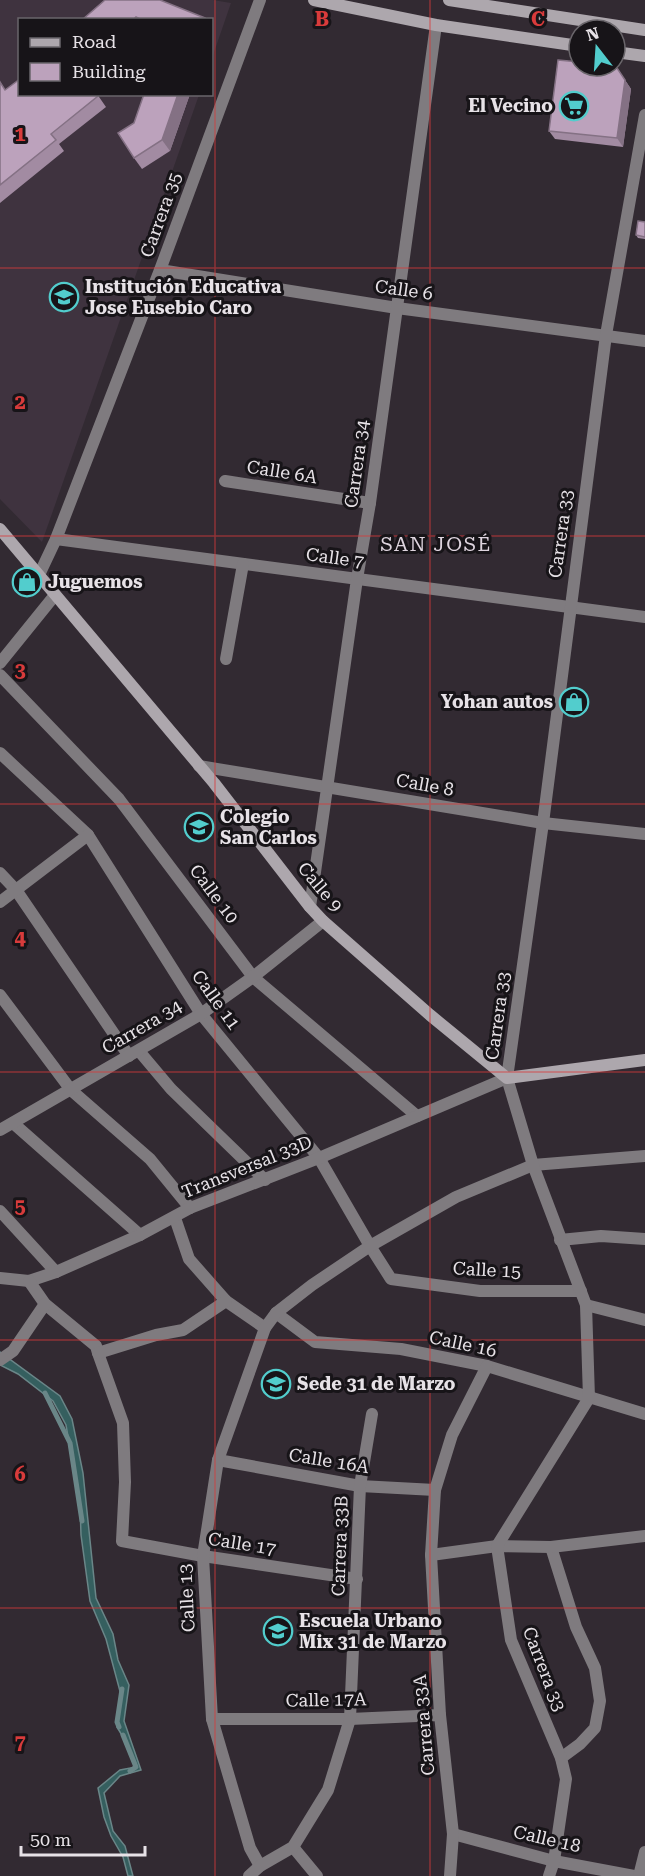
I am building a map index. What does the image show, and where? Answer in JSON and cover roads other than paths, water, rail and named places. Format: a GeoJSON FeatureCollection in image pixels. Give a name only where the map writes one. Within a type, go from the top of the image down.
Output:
{"type":"FeatureCollection","features":[{"type":"Feature","properties":{"kind":"street","name":"Carrera 35"},"geometry":{"type":"LineString","coordinates":[[39,575],[56,539],[160,270],[260,0]]}},
{"type":"Feature","properties":{"kind":"street"},"geometry":{"type":"LineString","coordinates":[[314,0],[436,25],[567,44]]}},
{"type":"Feature","properties":{"kind":"street"},"geometry":{"type":"LineString","coordinates":[[449,0],[645,30]]}},
{"type":"Feature","properties":{"kind":"street","name":"Carrera 34"},"geometry":{"type":"LineString","coordinates":[[310,907],[370,503],[436,25]]}},
{"type":"Feature","properties":{"kind":"street"},"geometry":{"type":"LineString","coordinates":[[627,54],[645,56]]}},
{"type":"Feature","properties":{"kind":"street","name":"Carrera 33"},"geometry":{"type":"LineString","coordinates":[[589,1398],[586,1305],[560,1240],[507,1078],[543,823],[606,334],[645,115]]}},
{"type":"Feature","properties":{"kind":"street","name":"Calle 6"},"geometry":{"type":"LineString","coordinates":[[160,270],[397,308],[645,341]]}},
{"type":"Feature","properties":{"kind":"street","name":"Calle 6A"},"geometry":{"type":"LineString","coordinates":[[225,482],[370,503]]}},
{"type":"Feature","properties":{"kind":"street","name":"Calle 9"},"geometry":{"type":"LineString","coordinates":[[0,529],[199,766],[310,907],[430,1015],[507,1078]]}},
{"type":"Feature","properties":{"kind":"street","name":"Calle 7"},"geometry":{"type":"LineString","coordinates":[[56,539],[645,617]]}},
{"type":"Feature","properties":{"kind":"street"},"geometry":{"type":"LineString","coordinates":[[226,659],[243,564]]}},
{"type":"Feature","properties":{"kind":"street"},"geometry":{"type":"LineString","coordinates":[[0,663],[55,594]]}},
{"type":"Feature","properties":{"kind":"street","name":"Calle 10"},"geometry":{"type":"LineString","coordinates":[[0,675],[119,799],[253,977],[417,1116]]}},
{"type":"Feature","properties":{"kind":"street","name":"Calle 11"},"geometry":{"type":"LineString","coordinates":[[0,753],[88,835],[201,1014],[319,1158],[391,1279]]}},
{"type":"Feature","properties":{"kind":"street","name":"Calle 8"},"geometry":{"type":"LineString","coordinates":[[199,766],[543,823],[645,834]]}},
{"type":"Feature","properties":{"kind":"street"},"geometry":{"type":"LineString","coordinates":[[0,902],[88,835]]}},
{"type":"Feature","properties":{"kind":"street"},"geometry":{"type":"LineString","coordinates":[[0,873],[16,890],[134,1053],[265,1180]]}},
{"type":"Feature","properties":{"kind":"street","name":"Carrera 34"},"geometry":{"type":"LineString","coordinates":[[4,1125],[71,1090],[201,1014],[253,977],[323,921]]}},
{"type":"Feature","properties":{"kind":"street"},"geometry":{"type":"LineString","coordinates":[[0,995],[71,1090],[150,1159],[190,1208]]}},
{"type":"Feature","properties":{"kind":"street"},"geometry":{"type":"LineString","coordinates":[[507,1078],[645,1060]]}},
{"type":"Feature","properties":{"kind":"street","name":"Transversal 33D"},"geometry":{"type":"LineString","coordinates":[[0,1278],[29,1281],[56,1272],[140,1235],[190,1208],[319,1158],[507,1078]]}},
{"type":"Feature","properties":{"kind":"street"},"geometry":{"type":"LineString","coordinates":[[4,1125],[140,1235]]}},
{"type":"Feature","properties":{"kind":"street","name":"Calle 13"},"geometry":{"type":"LineString","coordinates":[[260,1866],[250,1848],[212,1719],[203,1556],[218,1460],[265,1328],[276,1313],[370,1246],[456,1197],[534,1165],[645,1156]]}},
{"type":"Feature","properties":{"kind":"street"},"geometry":{"type":"LineString","coordinates":[[0,1211],[56,1272]]}},
{"type":"Feature","properties":{"kind":"street"},"geometry":{"type":"LineString","coordinates":[[175,1218],[189,1259],[226,1301],[265,1328]]}},
{"type":"Feature","properties":{"kind":"street"},"geometry":{"type":"LineString","coordinates":[[560,1240],[601,1236],[645,1239]]}},
{"type":"Feature","properties":{"kind":"street","name":"Calle 15"},"geometry":{"type":"LineString","coordinates":[[391,1279],[480,1291],[581,1291]]}},
{"type":"Feature","properties":{"kind":"street"},"geometry":{"type":"LineString","coordinates":[[29,1281],[45,1304],[96,1346],[98,1353],[156,1335],[183,1330],[226,1301]]}},
{"type":"Feature","properties":{"kind":"street"},"geometry":{"type":"LineString","coordinates":[[0,1360],[13,1351],[45,1304]]}},
{"type":"Feature","properties":{"kind":"street"},"geometry":{"type":"LineString","coordinates":[[586,1305],[645,1320]]}},
{"type":"Feature","properties":{"kind":"street","name":"Calle 16"},"geometry":{"type":"LineString","coordinates":[[276,1313],[315,1342],[401,1349],[487,1365],[645,1414]]}},
{"type":"Feature","properties":{"kind":"street","name":"Calle 17"},"geometry":{"type":"LineString","coordinates":[[98,1353],[123,1423],[125,1482],[122,1541],[203,1556],[357,1579]]}},
{"type":"Feature","properties":{"kind":"street","name":"Carrera 33A"},"geometry":{"type":"LineString","coordinates":[[450,1876],[453,1834],[440,1715],[431,1556],[435,1490],[452,1435],[487,1365]]}},
{"type":"Feature","properties":{"kind":"street"},"geometry":{"type":"LineString","coordinates":[[496,1546],[589,1398]]}},
{"type":"Feature","properties":{"kind":"street","name":"Carrera 33B"},"geometry":{"type":"LineString","coordinates":[[293,1847],[328,1790],[350,1719],[360,1486],[372,1414]]}},
{"type":"Feature","properties":{"kind":"street","name":"Calle 16A"},"geometry":{"type":"LineString","coordinates":[[218,1460],[360,1486],[435,1490]]}},
{"type":"Feature","properties":{"kind":"street"},"geometry":{"type":"LineString","coordinates":[[431,1556],[496,1546],[551,1547],[645,1536]]}},
{"type":"Feature","properties":{"kind":"street","name":"Carrera 33"},"geometry":{"type":"LineString","coordinates":[[496,1546],[511,1640],[561,1758],[566,1779],[554,1860],[549,1876]]}},
{"type":"Feature","properties":{"kind":"street"},"geometry":{"type":"LineString","coordinates":[[551,1547],[576,1627],[595,1668],[600,1701],[595,1728],[580,1744],[561,1758]]}},
{"type":"Feature","properties":{"kind":"street","name":"Calle 17A"},"geometry":{"type":"LineString","coordinates":[[212,1719],[350,1719],[440,1715]]}},
{"type":"Feature","properties":{"kind":"street","name":"Calle 18"},"geometry":{"type":"LineString","coordinates":[[453,1834],[554,1860],[634,1876]]}},
{"type":"Feature","properties":{"kind":"street"},"geometry":{"type":"LineString","coordinates":[[249,1876],[260,1866],[293,1847],[317,1876]]}},
{"type":"Feature","properties":{"kind":"street"},"geometry":{"type":"LineString","coordinates":[[639,1876],[645,1852]]}},
{"type":"Feature","properties":{"kind":"waterway"},"geometry":{"type":"LineString","coordinates":[[45,1393],[70,1443],[82,1521]]}},
{"type":"Feature","properties":{"kind":"waterway"},"geometry":{"type":"LineString","coordinates":[[119,1727],[117,1722],[122,1689]]}},
{"type":"Feature","properties":{"kind":"waterway"},"geometry":{"type":"LineString","coordinates":[[123,1735],[136,1767],[130,1771]]}},
{"type":"Feature","properties":{"kind":"place","name":"El Vecino"},"geometry":{"type":"Point","coordinates":[574,106]}},
{"type":"Feature","properties":{"kind":"place","name":"Institución Educativa Jose Eusebio Caro"},"geometry":{"type":"Point","coordinates":[64,297]}},
{"type":"Feature","properties":{"kind":"place","name":"Juguemos"},"geometry":{"type":"Point","coordinates":[27,582]}},
{"type":"Feature","properties":{"kind":"place","name":"Yohan autos"},"geometry":{"type":"Point","coordinates":[574,702]}},
{"type":"Feature","properties":{"kind":"place","name":"Colegio San Carlos"},"geometry":{"type":"Point","coordinates":[199,827]}},
{"type":"Feature","properties":{"kind":"place","name":"Sede 31 de Marzo"},"geometry":{"type":"Point","coordinates":[276,1384]}},
{"type":"Feature","properties":{"kind":"place","name":"Escuela Urbano Mix 31 de Marzo"},"geometry":{"type":"Point","coordinates":[278,1631]}},
{"type":"Feature","properties":{"kind":"district","name":"SAN JOSÉ"},"geometry":{"type":"Point","coordinates":[436,544]}}]}
